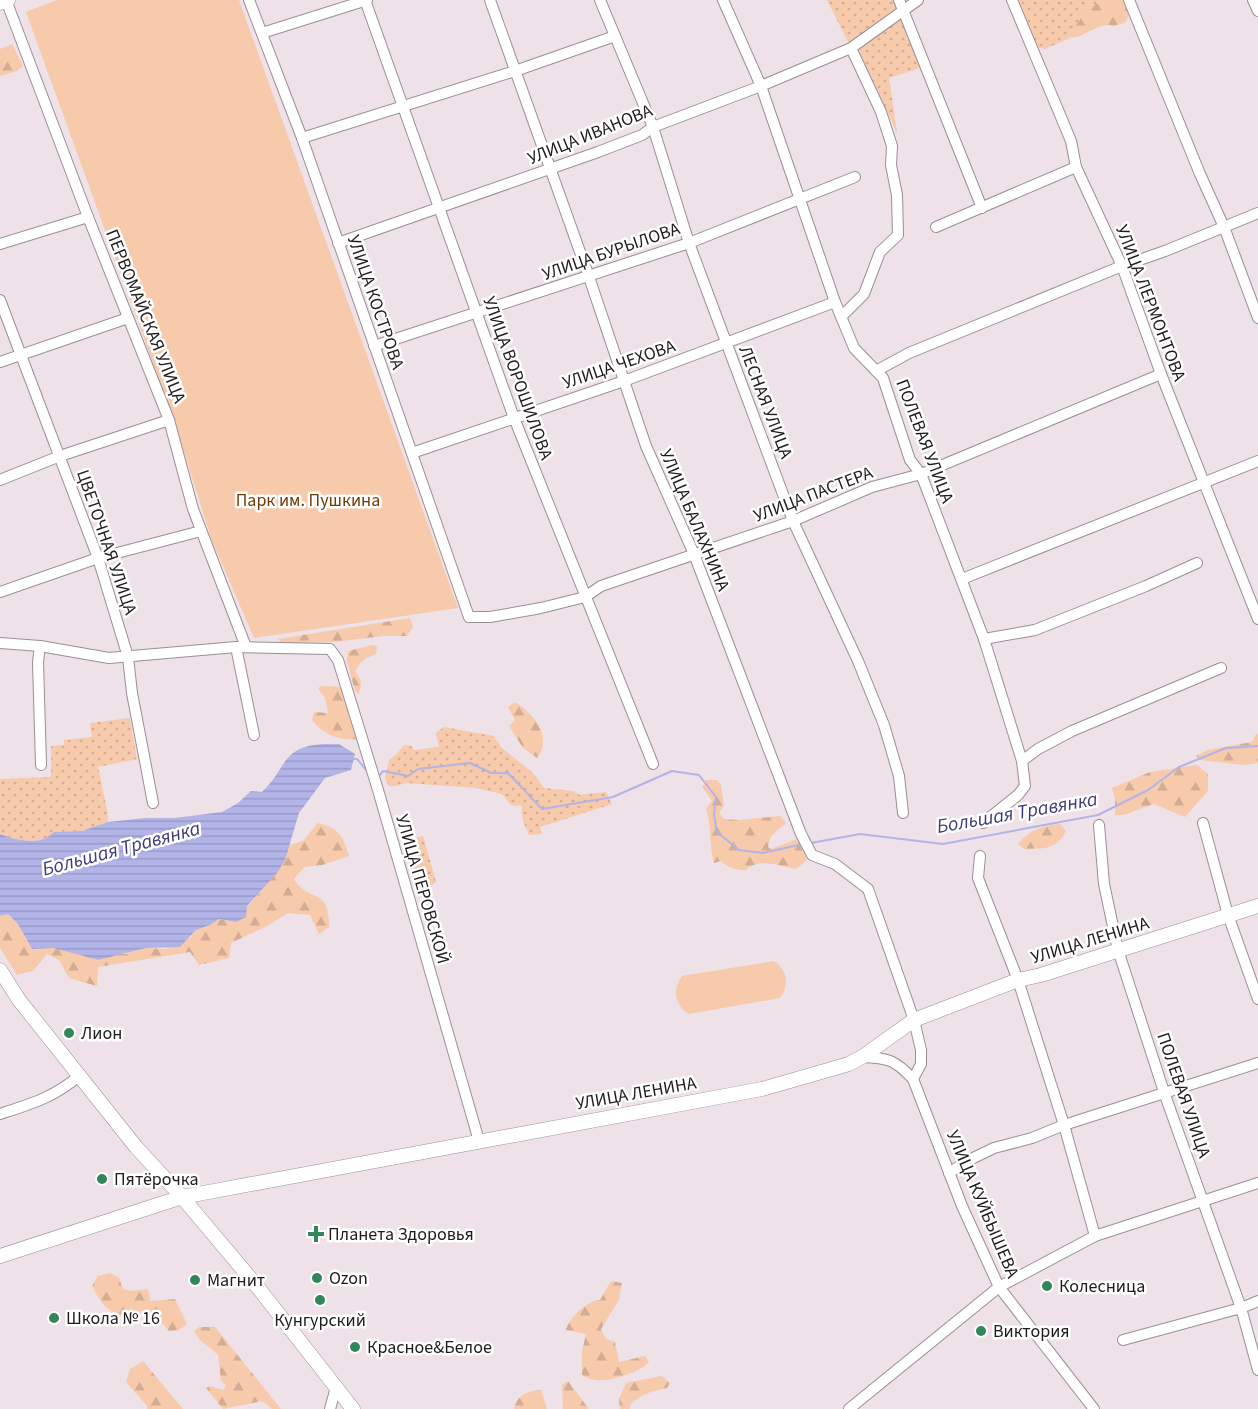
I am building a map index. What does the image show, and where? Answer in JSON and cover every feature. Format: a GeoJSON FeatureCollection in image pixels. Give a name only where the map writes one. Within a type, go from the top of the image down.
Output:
{"type":"FeatureCollection","features":[{"type":"Feature","properties":{"kind":"street"},"geometry":{"type":"LineString","coordinates":[[0,3],[7,0]]}},
{"type":"Feature","properties":{"kind":"street","name":"ПЕРВОМАЙСКАЯ УЛИЦА"},"geometry":{"type":"LineString","coordinates":[[7,0],[88,217],[170,420],[193,509],[241,647],[254,735]]}},
{"type":"Feature","properties":{"kind":"street","name":"УЛИЦА КОСТРОВА"},"geometry":{"type":"LineString","coordinates":[[249,0],[302,138],[469,617]]}},
{"type":"Feature","properties":{"kind":"street"},"geometry":{"type":"LineString","coordinates":[[262,33],[366,0]]}},
{"type":"Feature","properties":{"kind":"street","name":"УЛИЦА ВОРОШИЛОВА"},"geometry":{"type":"LineString","coordinates":[[366,0],[514,418],[653,764]]}},
{"type":"Feature","properties":{"kind":"street","name":"УЛИЦА БАЛАХНИНА"},"geometry":{"type":"LineString","coordinates":[[490,0],[589,277],[646,446],[694,554],[801,834],[812,855],[835,864],[868,888],[914,1020],[921,1050],[921,1064],[913,1079]]}},
{"type":"Feature","properties":{"kind":"street","name":"ЛЕСНАЯ УЛИЦА"},"geometry":{"type":"LineString","coordinates":[[600,0],[653,127],[689,243],[793,521],[858,660],[884,725],[899,776],[903,813]]}},
{"type":"Feature","properties":{"kind":"street","name":"ПОЛЕВАЯ УЛИЦА"},"geometry":{"type":"LineString","coordinates":[[723,0],[761,86],[841,317],[854,348],[883,378],[910,459],[921,474],[984,639],[1022,761],[1025,786],[1018,795],[983,823]]}},
{"type":"Feature","properties":{"kind":"street","name":"УЛИЦА ИВАНОВА"},"geometry":{"type":"LineString","coordinates":[[338,243],[642,135],[653,127],[761,86],[851,48],[901,5],[918,0]]}},
{"type":"Feature","properties":{"kind":"street","name":"УЛИЦА ЛЕРМОНТОВА"},"geometry":{"type":"LineString","coordinates":[[1012,0],[1071,141],[1076,167],[1122,266],[1161,374],[1258,619]]}},
{"type":"Feature","properties":{"kind":"street"},"geometry":{"type":"LineString","coordinates":[[1129,0],[1224,227],[1258,318]]}},
{"type":"Feature","properties":{"kind":"street"},"geometry":{"type":"LineString","coordinates":[[1253,0],[1258,11]]}},
{"type":"Feature","properties":{"kind":"street"},"geometry":{"type":"LineString","coordinates":[[901,5],[982,208]]}},
{"type":"Feature","properties":{"kind":"street"},"geometry":{"type":"LineString","coordinates":[[302,138],[515,71],[615,36]]}},
{"type":"Feature","properties":{"kind":"street"},"geometry":{"type":"LineString","coordinates":[[841,317],[864,294],[880,252],[898,235],[897,195],[891,165],[892,146],[881,112],[851,48]]}},
{"type":"Feature","properties":{"kind":"street"},"geometry":{"type":"LineString","coordinates":[[936,227],[1076,167]]}},
{"type":"Feature","properties":{"kind":"street","name":"УЛИЦА БУРЫЛОВА"},"geometry":{"type":"LineString","coordinates":[[374,346],[689,243],[855,177]]}},
{"type":"Feature","properties":{"kind":"street"},"geometry":{"type":"LineString","coordinates":[[876,371],[909,353],[1258,213]]}},
{"type":"Feature","properties":{"kind":"street"},"geometry":{"type":"LineString","coordinates":[[0,244],[88,217]]}},
{"type":"Feature","properties":{"kind":"street","name":"ЦВЕТОЧНАЯ УЛИЦА"},"geometry":{"type":"LineString","coordinates":[[0,300],[98,558],[128,657],[132,693],[153,803]]}},
{"type":"Feature","properties":{"kind":"street","name":"УЛИЦА ЧЕХОВА"},"geometry":{"type":"LineString","coordinates":[[411,453],[624,381],[835,302]]}},
{"type":"Feature","properties":{"kind":"street"},"geometry":{"type":"LineString","coordinates":[[0,362],[128,318]]}},
{"type":"Feature","properties":{"kind":"street","name":"УЛИЦА ПАСТЕРА"},"geometry":{"type":"LineString","coordinates":[[469,617],[542,608],[585,597],[601,586],[793,521],[872,488],[921,474],[1161,374]]}},
{"type":"Feature","properties":{"kind":"street"},"geometry":{"type":"LineString","coordinates":[[0,480],[60,456],[170,420]]}},
{"type":"Feature","properties":{"kind":"street"},"geometry":{"type":"LineString","coordinates":[[962,579],[1258,461]]}},
{"type":"Feature","properties":{"kind":"street"},"geometry":{"type":"LineString","coordinates":[[0,592],[98,558],[201,531]]}},
{"type":"Feature","properties":{"kind":"street"},"geometry":{"type":"LineString","coordinates":[[984,639],[1035,630],[1197,563]]}},
{"type":"Feature","properties":{"kind":"street"},"geometry":{"type":"LineString","coordinates":[[0,643],[40,646],[109,658],[241,647]]}},
{"type":"Feature","properties":{"kind":"street"},"geometry":{"type":"LineString","coordinates":[[40,646],[38,662],[41,765]]}},
{"type":"Feature","properties":{"kind":"street","name":"УЛИЦА ПЕРОВСКОЙ"},"geometry":{"type":"LineString","coordinates":[[241,647],[330,649],[338,660],[378,790],[479,1141]]}},
{"type":"Feature","properties":{"kind":"street"},"geometry":{"type":"LineString","coordinates":[[1022,761],[1038,749],[1072,731],[1221,668]]}},
{"type":"Feature","properties":{"kind":"street"},"geometry":{"type":"LineString","coordinates":[[1203,823],[1228,915],[1258,999]]}},
{"type":"Feature","properties":{"kind":"street","name":"ПОЛЕВАЯ УЛИЦА"},"geometry":{"type":"LineString","coordinates":[[1099,825],[1104,884],[1118,950],[1165,1095],[1241,1308],[1258,1370]]}},
{"type":"Feature","properties":{"kind":"street"},"geometry":{"type":"LineString","coordinates":[[980,856],[978,878],[1018,980],[1064,1125],[1095,1236]]}},
{"type":"Feature","properties":{"kind":"street","name":"УЛИЦА ЛЕНИНА"},"geometry":{"type":"LineString","coordinates":[[0,1256],[182,1197],[762,1089],[832,1071],[862,1057],[914,1020],[1018,980],[1041,975],[1258,906]]}},
{"type":"Feature","properties":{"kind":"street"},"geometry":{"type":"LineString","coordinates":[[0,970],[19,1000],[136,1147],[182,1197],[256,1286],[353,1409]]}},
{"type":"Feature","properties":{"kind":"street","name":"УЛИЦА КУЙБЫШЕВА"},"geometry":{"type":"LineString","coordinates":[[862,1057],[884,1058],[898,1063],[913,1079],[999,1287],[1094,1409]]}},
{"type":"Feature","properties":{"kind":"street"},"geometry":{"type":"LineString","coordinates":[[950,1173],[967,1161],[994,1148],[1032,1138],[1064,1125],[1165,1095],[1258,1063]]}},
{"type":"Feature","properties":{"kind":"street"},"geometry":{"type":"LineString","coordinates":[[0,1114],[45,1099],[66,1087],[80,1075]]}},
{"type":"Feature","properties":{"kind":"street"},"geometry":{"type":"LineString","coordinates":[[849,1409],[999,1287],[1095,1236],[1258,1183]]}},
{"type":"Feature","properties":{"kind":"street"},"geometry":{"type":"LineString","coordinates":[[1123,1340],[1241,1308],[1258,1301]]}},
{"type":"Feature","properties":{"kind":"street"},"geometry":{"type":"LineString","coordinates":[[330,1409],[336,1387]]}},
{"type":"Feature","properties":{"kind":"green space","name":"Парк им. Пушкина"},"geometry":{"type":"Polygon","coordinates":[[[57,0],[239,0],[458,608],[254,638],[211,538],[177,429],[26,12],[57,0]]]}},
{"type":"Feature","properties":{"kind":"green space"},"geometry":{"type":"Polygon","coordinates":[[[827,0],[895,0],[898,9],[850,46],[827,0]]]}},
{"type":"Feature","properties":{"kind":"green space"},"geometry":{"type":"Polygon","coordinates":[[[1016,0],[1109,0],[1110,2],[1085,6],[1080,20],[1067,37],[1070,38],[1045,49],[1036,47],[1016,0]]]}},
{"type":"Feature","properties":{"kind":"green space"},"geometry":{"type":"Polygon","coordinates":[[[1109,0],[1124,0],[1129,12],[1126,22],[1114,26],[1102,26],[1079,36],[1067,37],[1080,20],[1085,6],[1109,2],[1109,0]]]}},
{"type":"Feature","properties":{"kind":"green space"},"geometry":{"type":"Polygon","coordinates":[[[902,18],[923,67],[889,78],[897,133],[858,48],[902,18]]]}},
{"type":"Feature","properties":{"kind":"green space"},"geometry":{"type":"Polygon","coordinates":[[[12,44],[23,66],[17,71],[0,76],[0,49],[12,44]]]}},
{"type":"Feature","properties":{"kind":"green space"},"geometry":{"type":"Polygon","coordinates":[[[410,618],[413,627],[407,636],[383,636],[334,642],[281,643],[278,639],[410,618]]]}},
{"type":"Feature","properties":{"kind":"green space"},"geometry":{"type":"Polygon","coordinates":[[[377,646],[376,654],[363,660],[355,672],[361,682],[359,694],[355,691],[347,661],[348,651],[377,646]]]}},
{"type":"Feature","properties":{"kind":"green space"},"geometry":{"type":"Polygon","coordinates":[[[322,686],[343,687],[357,739],[332,736],[312,720],[314,712],[328,713],[325,698],[318,688],[322,686]]]}},
{"type":"Feature","properties":{"kind":"green space"},"geometry":{"type":"Polygon","coordinates":[[[515,702],[528,712],[539,726],[543,742],[542,750],[537,758],[523,748],[509,726],[515,720],[508,707],[515,702]]]}},
{"type":"Feature","properties":{"kind":"green space"},"geometry":{"type":"Polygon","coordinates":[[[130,718],[137,759],[98,767],[108,822],[82,831],[54,832],[48,837],[35,841],[0,834],[0,779],[51,777],[51,746],[64,745],[64,740],[92,737],[90,723],[130,718]]]}},
{"type":"Feature","properties":{"kind":"green space"},"geometry":{"type":"Polygon","coordinates":[[[444,727],[494,736],[502,748],[533,773],[544,788],[573,791],[580,795],[606,792],[612,804],[540,827],[542,834],[529,835],[523,821],[521,805],[512,806],[502,794],[476,788],[406,783],[389,786],[385,778],[389,760],[404,745],[410,745],[415,750],[439,747],[436,733],[444,727]]]}},
{"type":"Feature","properties":{"kind":"green space"},"geometry":{"type":"Polygon","coordinates":[[[1258,734],[1258,763],[1243,765],[1201,760],[1196,756],[1207,750],[1252,742],[1258,734]]]}},
{"type":"Feature","properties":{"kind":"green space"},"geometry":{"type":"Polygon","coordinates":[[[1197,765],[1208,774],[1208,791],[1185,817],[1154,804],[1123,815],[1115,815],[1115,798],[1112,788],[1150,772],[1197,765]]]}},
{"type":"Feature","properties":{"kind":"green space"},"geometry":{"type":"Polygon","coordinates":[[[706,780],[717,780],[721,785],[724,806],[719,813],[724,819],[780,816],[786,823],[771,836],[768,847],[771,849],[797,839],[807,860],[796,869],[763,863],[742,870],[730,867],[721,861],[714,863],[706,809],[712,801],[703,787],[706,780]]]}},
{"type":"Feature","properties":{"kind":"green space"},"geometry":{"type":"Polygon","coordinates":[[[318,823],[331,827],[339,834],[349,856],[322,865],[304,867],[294,879],[300,887],[318,897],[326,906],[329,927],[319,934],[310,915],[288,913],[231,943],[229,958],[199,965],[190,952],[98,967],[97,986],[69,978],[59,960],[47,954],[33,971],[17,975],[0,948],[0,916],[8,914],[18,924],[32,949],[54,948],[125,954],[146,948],[165,949],[190,938],[196,930],[219,919],[236,922],[273,876],[290,845],[303,841],[318,823]]]}},
{"type":"Feature","properties":{"kind":"green space"},"geometry":{"type":"Polygon","coordinates":[[[1060,824],[1066,831],[1053,845],[1024,849],[1018,844],[1026,835],[1036,830],[1060,824]]]}},
{"type":"Feature","properties":{"kind":"green space"},"geometry":{"type":"Polygon","coordinates":[[[423,836],[436,882],[426,889],[419,890],[412,871],[410,852],[413,839],[423,836]]]}},
{"type":"Feature","properties":{"kind":"green space"},"geometry":{"type":"Polygon","coordinates":[[[774,961],[782,969],[786,978],[785,988],[780,998],[689,1014],[680,1006],[676,992],[682,976],[774,961]]]}},
{"type":"Feature","properties":{"kind":"green space"},"geometry":{"type":"Polygon","coordinates":[[[110,1273],[119,1278],[123,1289],[131,1291],[147,1289],[150,1301],[175,1299],[187,1324],[179,1330],[169,1331],[151,1311],[130,1315],[115,1313],[103,1304],[92,1286],[98,1276],[110,1273]]]}},
{"type":"Feature","properties":{"kind":"green space"},"geometry":{"type":"Polygon","coordinates":[[[611,1281],[622,1283],[619,1300],[601,1329],[606,1339],[615,1342],[619,1362],[645,1356],[649,1362],[624,1376],[608,1380],[593,1380],[582,1375],[582,1351],[586,1334],[566,1330],[580,1310],[600,1300],[611,1281]]]}},
{"type":"Feature","properties":{"kind":"green space"},"geometry":{"type":"Polygon","coordinates":[[[199,1327],[215,1327],[281,1409],[272,1409],[262,1401],[223,1409],[206,1388],[211,1386],[223,1390],[226,1385],[221,1381],[218,1355],[199,1339],[194,1331],[199,1327]]]}},
{"type":"Feature","properties":{"kind":"green space"},"geometry":{"type":"Polygon","coordinates":[[[143,1361],[183,1409],[147,1409],[147,1406],[126,1382],[130,1369],[143,1361]]]}},
{"type":"Feature","properties":{"kind":"green space"},"geometry":{"type":"Polygon","coordinates":[[[662,1376],[670,1383],[667,1388],[642,1396],[630,1405],[630,1409],[620,1409],[619,1399],[626,1383],[662,1376]]]}},
{"type":"Feature","properties":{"kind":"green space"},"geometry":{"type":"Polygon","coordinates":[[[568,1381],[589,1409],[563,1409],[562,1385],[568,1381]]]}},
{"type":"Feature","properties":{"kind":"green space"},"geometry":{"type":"Polygon","coordinates":[[[541,1390],[547,1409],[514,1409],[523,1395],[541,1390]]]}},
{"type":"Feature","properties":{"kind":"water"},"geometry":{"type":"Polygon","coordinates":[[[323,744],[339,744],[355,754],[351,770],[325,778],[299,813],[285,860],[277,873],[247,906],[246,917],[236,922],[219,919],[196,930],[180,947],[146,948],[98,960],[54,948],[32,949],[18,924],[8,914],[0,916],[0,834],[35,841],[48,837],[54,832],[82,831],[108,822],[175,818],[222,812],[238,803],[251,791],[262,792],[286,760],[299,749],[323,744]]]}},
{"type":"Feature","properties":{"kind":"waterway","name":"Большая Травянка"},"geometry":{"type":"LineString","coordinates":[[811,843],[860,834],[943,844],[1098,815],[1148,790],[1179,767],[1226,748],[1258,746]]}},
{"type":"Feature","properties":{"kind":"waterway","name":"Большая Травянка"},"geometry":{"type":"LineString","coordinates":[[352,759],[357,759],[368,772]]}},
{"type":"Feature","properties":{"kind":"waterway","name":"Большая Травянка"},"geometry":{"type":"LineString","coordinates":[[380,775],[383,771],[408,776],[418,769],[470,763],[491,773],[508,773],[542,809],[613,797],[672,771],[699,775],[716,797],[714,815],[717,832],[739,850],[763,853],[803,844]]}},
{"type":"Feature","properties":{"kind":"place","name":"Лион"},"geometry":{"type":"Point","coordinates":[69,1033]}},
{"type":"Feature","properties":{"kind":"place","name":"Пятёрочка"},"geometry":{"type":"Point","coordinates":[102,1179]}},
{"type":"Feature","properties":{"kind":"place","name":"Планета Здоровья"},"geometry":{"type":"Point","coordinates":[316,1234]}},
{"type":"Feature","properties":{"kind":"place","name":"Ozon"},"geometry":{"type":"Point","coordinates":[317,1278]}},
{"type":"Feature","properties":{"kind":"place","name":"Магнит"},"geometry":{"type":"Point","coordinates":[195,1280]}},
{"type":"Feature","properties":{"kind":"place","name":"Колесница"},"geometry":{"type":"Point","coordinates":[1047,1286]}},
{"type":"Feature","properties":{"kind":"place","name":"Кунгурский"},"geometry":{"type":"Point","coordinates":[320,1300]}},
{"type":"Feature","properties":{"kind":"place","name":"Школа № 16"},"geometry":{"type":"Point","coordinates":[54,1318]}},
{"type":"Feature","properties":{"kind":"place","name":"Виктория"},"geometry":{"type":"Point","coordinates":[981,1331]}},
{"type":"Feature","properties":{"kind":"place","name":"Красное&Белое"},"geometry":{"type":"Point","coordinates":[355,1347]}}]}
